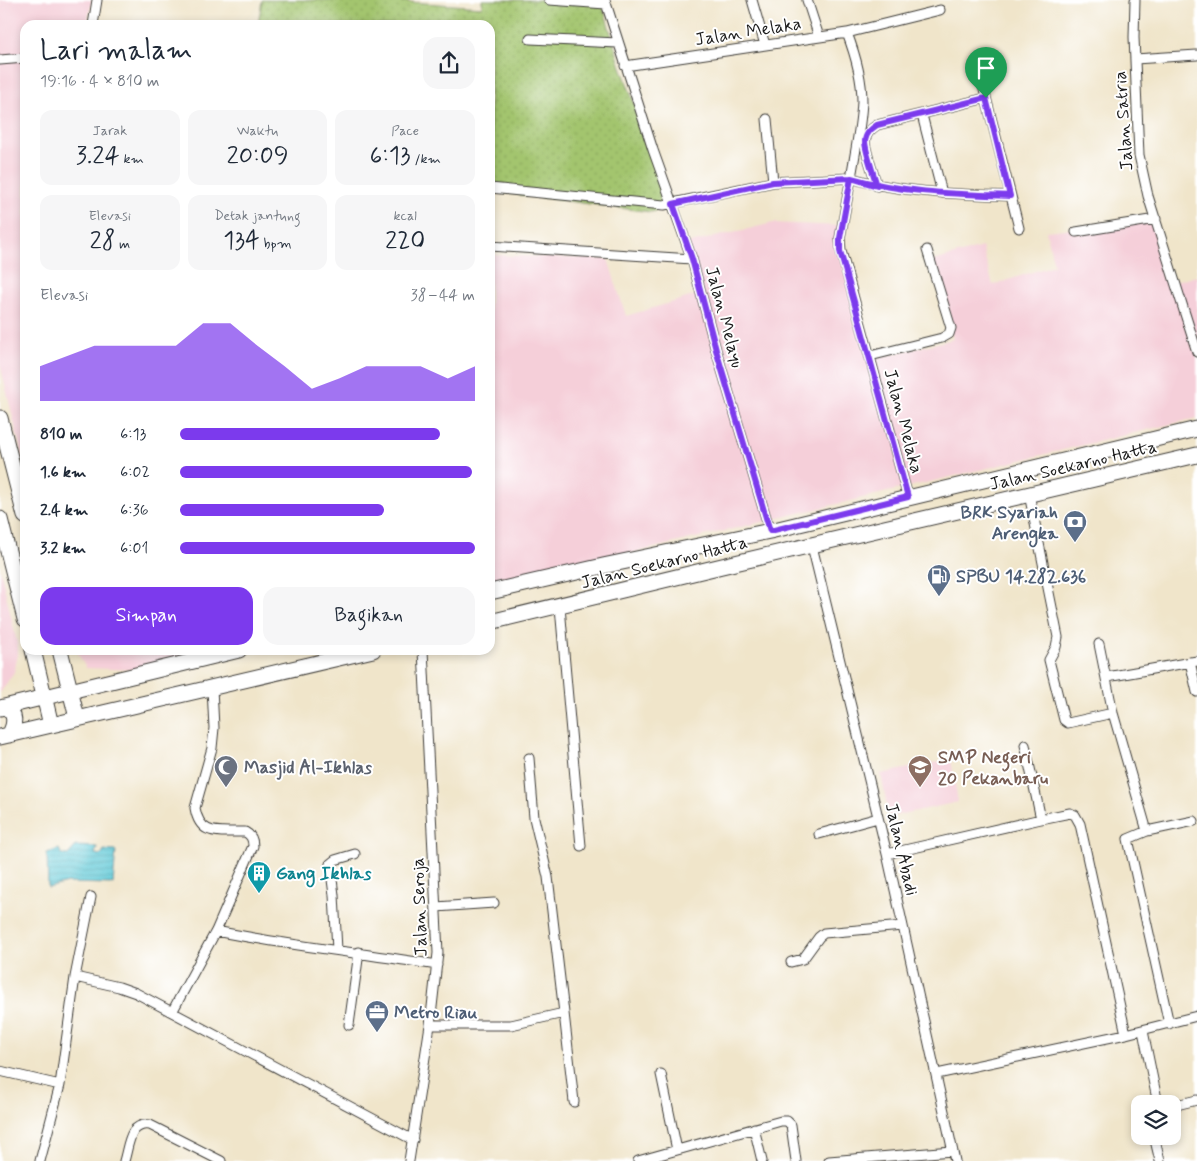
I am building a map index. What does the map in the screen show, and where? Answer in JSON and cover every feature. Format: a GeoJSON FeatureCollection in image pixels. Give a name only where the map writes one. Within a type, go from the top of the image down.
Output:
{"type":"FeatureCollection","features":[{"type":"Feature","properties":{"kind":"main road"},"geometry":{"type":"LineString","coordinates":[[0,418],[20,496]]}},
{"type":"Feature","properties":{"kind":"main road","name":"Jalan Soekarno Hatta"},"geometry":{"type":"LineString","coordinates":[[495,591],[770,531],[1197,429]]}},
{"type":"Feature","properties":{"kind":"main road","name":"Jalan Soekarno Hatta"},"geometry":{"type":"LineString","coordinates":[[495,621],[1197,455]]}},
{"type":"Feature","properties":{"kind":"main road"},"geometry":{"type":"LineString","coordinates":[[1082,457],[1088,480]]}},
{"type":"Feature","properties":{"kind":"main road"},"geometry":{"type":"LineString","coordinates":[[0,519],[20,599]]}},
{"type":"Feature","properties":{"kind":"main road"},"geometry":{"type":"LineString","coordinates":[[34,655],[51,725]]}},
{"type":"Feature","properties":{"kind":"main road"},"geometry":{"type":"LineString","coordinates":[[61,655],[77,718]]}},
{"type":"Feature","properties":{"kind":"main road"},"geometry":{"type":"LineString","coordinates":[[3,707],[191,655]]}},
{"type":"Feature","properties":{"kind":"main road"},"geometry":{"type":"LineString","coordinates":[[4,736],[352,655]]}},
{"type":"Feature","properties":{"kind":"main road"},"geometry":{"type":"LineString","coordinates":[[3,707],[12,713],[15,721],[14,726],[4,736]]}},
{"type":"Feature","properties":{"kind":"street"},"geometry":{"type":"LineString","coordinates":[[94,20],[97,0]]}},
{"type":"Feature","properties":{"kind":"street"},"geometry":{"type":"LineString","coordinates":[[549,0],[606,2]]}},
{"type":"Feature","properties":{"kind":"street"},"geometry":{"type":"LineString","coordinates":[[752,0],[765,45]]}},
{"type":"Feature","properties":{"kind":"street"},"geometry":{"type":"LineString","coordinates":[[807,0],[819,37]]}},
{"type":"Feature","properties":{"kind":"street","name":"Jalan Satria"},"geometry":{"type":"LineString","coordinates":[[1135,0],[1135,59],[1139,155],[1148,196],[1197,352]]}},
{"type":"Feature","properties":{"kind":"street","name":"Jalan Melayu"},"geometry":{"type":"LineString","coordinates":[[606,2],[625,66],[692,259],[716,350],[770,531]]}},
{"type":"Feature","properties":{"kind":"street"},"geometry":{"type":"LineString","coordinates":[[847,33],[940,10]]}},
{"type":"Feature","properties":{"kind":"street","name":"Jalan Melaka"},"geometry":{"type":"LineString","coordinates":[[625,66],[847,33],[859,79],[862,103],[840,238],[840,251],[908,497]]}},
{"type":"Feature","properties":{"kind":"street"},"geometry":{"type":"LineString","coordinates":[[530,39],[618,43]]}},
{"type":"Feature","properties":{"kind":"street"},"geometry":{"type":"LineString","coordinates":[[1135,59],[1197,54]]}},
{"type":"Feature","properties":{"kind":"street"},"geometry":{"type":"LineString","coordinates":[[0,60],[20,58]]}},
{"type":"Feature","properties":{"kind":"street"},"geometry":{"type":"LineString","coordinates":[[980,74],[1019,228]]}},
{"type":"Feature","properties":{"kind":"street"},"geometry":{"type":"LineString","coordinates":[[877,186],[865,142],[869,131],[877,125],[986,98]]}},
{"type":"Feature","properties":{"kind":"street"},"geometry":{"type":"LineString","coordinates":[[922,115],[942,193]]}},
{"type":"Feature","properties":{"kind":"street"},"geometry":{"type":"LineString","coordinates":[[767,119],[773,182]]}},
{"type":"Feature","properties":{"kind":"street"},"geometry":{"type":"LineString","coordinates":[[495,189],[656,205],[673,204],[773,182],[851,178],[877,186],[942,193],[1010,196]]}},
{"type":"Feature","properties":{"kind":"street"},"geometry":{"type":"LineString","coordinates":[[1076,232],[1156,219]]}},
{"type":"Feature","properties":{"kind":"street"},"geometry":{"type":"LineString","coordinates":[[495,246],[692,259]]}},
{"type":"Feature","properties":{"kind":"street"},"geometry":{"type":"LineString","coordinates":[[870,356],[942,338],[949,334],[951,328],[927,250]]}},
{"type":"Feature","properties":{"kind":"street"},"geometry":{"type":"LineString","coordinates":[[1029,494],[1058,637],[1056,647],[1049,660],[1064,720],[1068,723],[1113,713]]}},
{"type":"Feature","properties":{"kind":"street","name":"Jalan Abadi"},"geometry":{"type":"LineString","coordinates":[[812,546],[887,854],[955,1161]]}},
{"type":"Feature","properties":{"kind":"street"},"geometry":{"type":"LineString","coordinates":[[560,607],[581,846]]}},
{"type":"Feature","properties":{"kind":"street"},"geometry":{"type":"LineString","coordinates":[[1099,644],[1113,713],[1147,832]]}},
{"type":"Feature","properties":{"kind":"street","name":"Jalan Seroja"},"geometry":{"type":"LineString","coordinates":[[409,1161],[430,1025],[438,939],[423,655]]}},
{"type":"Feature","properties":{"kind":"street"},"geometry":{"type":"LineString","coordinates":[[1107,677],[1193,662],[1197,692]]}},
{"type":"Feature","properties":{"kind":"street"},"geometry":{"type":"LineString","coordinates":[[172,1012],[216,931],[253,842],[249,834],[245,832],[207,830],[200,825],[196,817],[195,808],[212,748],[214,728],[212,688]]}},
{"type":"Feature","properties":{"kind":"street"},"geometry":{"type":"LineString","coordinates":[[1025,745],[1041,819]]}},
{"type":"Feature","properties":{"kind":"street"},"geometry":{"type":"LineString","coordinates":[[528,758],[534,818],[548,877],[574,1102]]}},
{"type":"Feature","properties":{"kind":"street"},"geometry":{"type":"LineString","coordinates":[[887,854],[1041,819],[1070,813],[1075,815],[1078,818],[1126,1034]]}},
{"type":"Feature","properties":{"kind":"street"},"geometry":{"type":"LineString","coordinates":[[819,834],[878,818]]}},
{"type":"Feature","properties":{"kind":"street"},"geometry":{"type":"LineString","coordinates":[[1169,1024],[1128,839],[1147,832],[1194,821]]}},
{"type":"Feature","properties":{"kind":"street"},"geometry":{"type":"LineString","coordinates":[[337,950],[330,864],[335,860],[355,854]]}},
{"type":"Feature","properties":{"kind":"street"},"geometry":{"type":"LineString","coordinates":[[40,1161],[60,1085],[75,977],[91,897]]}},
{"type":"Feature","properties":{"kind":"street"},"geometry":{"type":"LineString","coordinates":[[436,907],[494,903]]}},
{"type":"Feature","properties":{"kind":"street"},"geometry":{"type":"LineString","coordinates":[[791,962],[803,959],[818,937],[824,933],[903,926]]}},
{"type":"Feature","properties":{"kind":"street"},"geometry":{"type":"LineString","coordinates":[[216,931],[256,939],[359,952],[437,965]]}},
{"type":"Feature","properties":{"kind":"street"},"geometry":{"type":"LineString","coordinates":[[349,1025],[359,952]]}},
{"type":"Feature","properties":{"kind":"street"},"geometry":{"type":"LineString","coordinates":[[75,977],[119,986],[136,993],[413,1140]]}},
{"type":"Feature","properties":{"kind":"street"},"geometry":{"type":"LineString","coordinates":[[430,1025],[511,1025],[564,1013]]}},
{"type":"Feature","properties":{"kind":"street"},"geometry":{"type":"LineString","coordinates":[[937,1074],[1143,1031],[1197,1016]]}},
{"type":"Feature","properties":{"kind":"street"},"geometry":{"type":"LineString","coordinates":[[1143,1031],[1156,1095]]}},
{"type":"Feature","properties":{"kind":"street"},"geometry":{"type":"LineString","coordinates":[[0,1071],[60,1085]]}},
{"type":"Feature","properties":{"kind":"street"},"geometry":{"type":"LineString","coordinates":[[661,1074],[677,1150]]}},
{"type":"Feature","properties":{"kind":"street"},"geometry":{"type":"LineString","coordinates":[[1181,1104],[1197,1100]]}},
{"type":"Feature","properties":{"kind":"street"},"geometry":{"type":"LineString","coordinates":[[638,1161],[667,1157],[677,1150],[782,1121],[789,1123],[793,1136],[796,1161]]}},
{"type":"Feature","properties":{"kind":"street"},"geometry":{"type":"LineString","coordinates":[[124,1161],[133,1131],[140,1125],[145,1124],[221,1161]]}},
{"type":"Feature","properties":{"kind":"street"},"geometry":{"type":"LineString","coordinates":[[754,1128],[762,1161]]}},
{"type":"Feature","properties":{"kind":"street"},"geometry":{"type":"LineString","coordinates":[[1156,1145],[1160,1161]]}},
{"type":"Feature","properties":{"kind":"street"},"geometry":{"type":"LineString","coordinates":[[829,1161],[952,1151]]}},
{"type":"Feature","properties":{"kind":"shaded area"},"geometry":{"type":"Polygon","coordinates":[[[0,0],[92,0],[88,20],[20,20],[20,447],[0,364],[0,0]]]}},
{"type":"Feature","properties":{"kind":"shaded area"},"geometry":{"type":"Polygon","coordinates":[[[1152,220],[1171,282],[1197,276],[1197,418],[495,586],[495,255],[608,259],[626,316],[700,294],[686,244],[773,223],[840,226],[844,270],[870,360],[953,339],[930,262],[982,247],[993,285],[1054,265],[1046,231],[1152,220]]]}},
{"type":"Feature","properties":{"kind":"shaded area"},"geometry":{"type":"Polygon","coordinates":[[[0,568],[18,647],[18,655],[14,672],[0,693],[0,568]]]}},
{"type":"Feature","properties":{"kind":"shaded area"},"geometry":{"type":"Polygon","coordinates":[[[79,655],[202,655],[138,670],[86,668],[79,655]]]}},
{"type":"Feature","properties":{"kind":"shaded area","name":"SMP Negeri 20 Pekanbaru"},"geometry":{"type":"Polygon","coordinates":[[[951,759],[958,802],[889,817],[881,774],[951,759]]]}},
{"type":"Feature","properties":{"kind":"green space"},"geometry":{"type":"Polygon","coordinates":[[[262,0],[381,0],[482,7],[482,0],[601,0],[620,64],[672,207],[651,212],[495,192],[495,20],[259,20],[262,0]]]}},
{"type":"Feature","properties":{"kind":"water"},"geometry":{"type":"Polygon","coordinates":[[[76,846],[97,847],[95,854],[101,855],[104,850],[116,851],[113,884],[67,883],[48,888],[47,853],[59,849],[62,855],[68,855],[76,846]]]}},
{"type":"Feature","properties":{"kind":"place","name":"BRK Syariah Arengka"},"geometry":{"type":"Point","coordinates":[1075,543]}},
{"type":"Feature","properties":{"kind":"place","name":"SPBU 14.282.636"},"geometry":{"type":"Point","coordinates":[939,597]}},
{"type":"Feature","properties":{"kind":"place","name":"Masjid Al-Ikhlas"},"geometry":{"type":"Point","coordinates":[226,788]}},
{"type":"Feature","properties":{"kind":"place","name":"SMP Negeri 20 Pekanbaru"},"geometry":{"type":"Point","coordinates":[920,788]}},
{"type":"Feature","properties":{"kind":"place","name":"Gang Ikhlas"},"geometry":{"type":"Point","coordinates":[259,894]}},
{"type":"Feature","properties":{"kind":"place","name":"Metro Riau"},"geometry":{"type":"Point","coordinates":[377,1033]}},
{"type":"Feature","properties":{"kind":"route"},"geometry":{"type":"LineString","coordinates":[[986,98],[877,125],[872,128],[865,142],[877,186],[851,178],[773,182],[673,204],[692,259],[716,350],[770,531],[908,497],[840,251],[840,238],[851,178],[877,186],[942,193],[1010,196],[986,98]]}}]}
